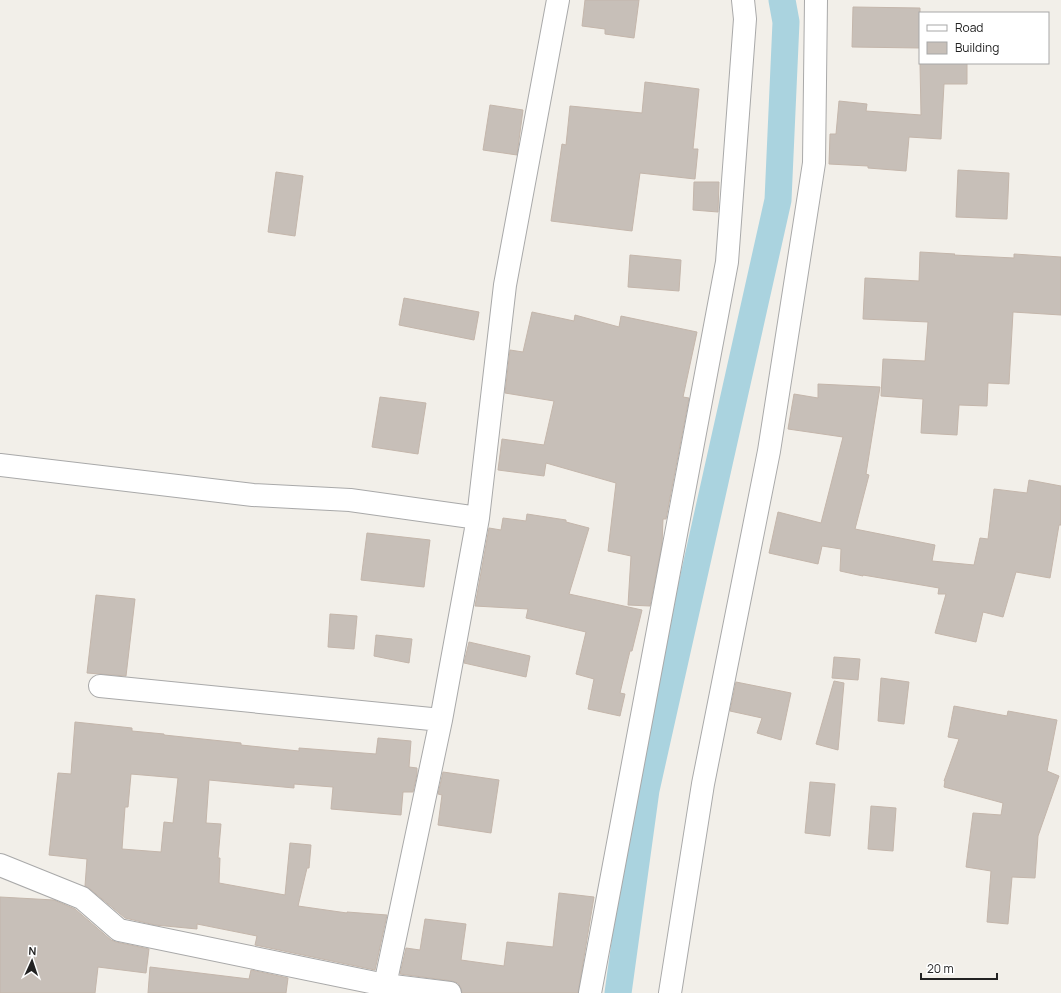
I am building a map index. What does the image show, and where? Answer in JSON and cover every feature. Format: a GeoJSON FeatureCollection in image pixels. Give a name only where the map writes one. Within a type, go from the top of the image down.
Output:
{"type":"FeatureCollection","features":[{"type":"Feature","properties":{"kind":"street"},"geometry":{"type":"LineString","coordinates":[[382,989],[441,720],[478,518],[505,285],[558,0]]}},
{"type":"Feature","properties":{"kind":"street"},"geometry":{"type":"LineString","coordinates":[[590,993],[727,262],[745,19],[743,0]]}},
{"type":"Feature","properties":{"kind":"street"},"geometry":{"type":"LineString","coordinates":[[670,993],[703,784],[769,451],[814,163],[816,0]]}},
{"type":"Feature","properties":{"kind":"street"},"geometry":{"type":"LineString","coordinates":[[0,465],[253,495],[350,500],[478,518]]}},
{"type":"Feature","properties":{"kind":"street"},"geometry":{"type":"LineString","coordinates":[[100,686],[441,720]]}},
{"type":"Feature","properties":{"kind":"street"},"geometry":{"type":"LineString","coordinates":[[0,865],[82,898],[119,930],[382,989],[450,993]]}},
{"type":"Feature","properties":{"kind":"building"},"geometry":{"type":"Polygon","coordinates":[[[585,0],[639,0],[634,38],[605,34],[605,29],[582,26],[585,0]]]}},
{"type":"Feature","properties":{"kind":"building"},"geometry":{"type":"Polygon","coordinates":[[[853,7],[920,8],[919,48],[852,47],[853,7]]]}},
{"type":"Feature","properties":{"kind":"building"},"geometry":{"type":"Polygon","coordinates":[[[920,64],[967,64],[967,84],[944,84],[941,139],[909,137],[906,171],[868,168],[868,166],[829,164],[830,134],[836,134],[839,101],[867,104],[866,111],[921,115],[920,64]]]}},
{"type":"Feature","properties":{"kind":"building"},"geometry":{"type":"Polygon","coordinates":[[[645,82],[699,89],[693,149],[698,149],[695,179],[640,173],[632,231],[551,221],[562,144],[566,145],[570,106],[642,113],[645,82]]]}},
{"type":"Feature","properties":{"kind":"building"},"geometry":{"type":"Polygon","coordinates":[[[490,105],[523,110],[517,155],[483,150],[490,105]]]}},
{"type":"Feature","properties":{"kind":"building"},"geometry":{"type":"Polygon","coordinates":[[[958,170],[1009,173],[1007,219],[956,217],[958,170]]]}},
{"type":"Feature","properties":{"kind":"building"},"geometry":{"type":"Polygon","coordinates":[[[276,172],[303,176],[295,236],[268,232],[276,172]]]}},
{"type":"Feature","properties":{"kind":"building"},"geometry":{"type":"Polygon","coordinates":[[[694,182],[719,182],[718,212],[693,210],[694,182]]]}},
{"type":"Feature","properties":{"kind":"building"},"geometry":{"type":"Polygon","coordinates":[[[920,252],[1014,258],[1014,254],[1061,257],[1061,315],[1013,312],[1009,384],[988,383],[987,406],[959,405],[957,435],[921,433],[923,399],[881,396],[883,359],[925,361],[928,322],[863,319],[865,278],[919,281],[920,252]]]}},
{"type":"Feature","properties":{"kind":"building"},"geometry":{"type":"Polygon","coordinates":[[[630,255],[681,260],[679,291],[628,287],[630,255]]]}},
{"type":"Feature","properties":{"kind":"building"},"geometry":{"type":"Polygon","coordinates":[[[404,298],[479,312],[474,340],[399,325],[404,298]]]}},
{"type":"Feature","properties":{"kind":"building"},"geometry":{"type":"Polygon","coordinates":[[[532,312],[574,321],[575,315],[619,327],[621,316],[697,332],[683,397],[689,398],[666,519],[663,519],[662,544],[650,606],[628,605],[631,556],[608,551],[616,483],[546,463],[544,476],[498,470],[502,439],[544,445],[554,401],[505,393],[510,350],[523,352],[532,312]]]}},
{"type":"Feature","properties":{"kind":"building"},"geometry":{"type":"Polygon","coordinates":[[[818,384],[880,387],[866,474],[869,475],[855,529],[935,545],[932,561],[974,565],[980,538],[988,539],[994,489],[1027,493],[1029,480],[1061,486],[1061,525],[1059,525],[1050,578],[1016,572],[1003,617],[983,612],[976,642],[935,633],[946,594],[938,594],[939,588],[840,571],[841,549],[822,546],[818,564],[769,553],[778,512],[821,523],[843,437],[788,429],[794,394],[818,398],[818,384]]]}},
{"type":"Feature","properties":{"kind":"building"},"geometry":{"type":"Polygon","coordinates":[[[380,397],[426,403],[418,454],[372,447],[380,397]]]}},
{"type":"Feature","properties":{"kind":"building"},"geometry":{"type":"Polygon","coordinates":[[[527,514],[566,520],[566,522],[589,528],[569,594],[642,610],[620,693],[625,694],[620,716],[588,709],[594,679],[576,674],[586,632],[526,618],[528,609],[475,606],[489,528],[501,530],[503,518],[526,521],[527,514]]]}},
{"type":"Feature","properties":{"kind":"building"},"geometry":{"type":"Polygon","coordinates":[[[367,533],[430,540],[424,587],[361,580],[367,533]]]}},
{"type":"Feature","properties":{"kind":"building"},"geometry":{"type":"Polygon","coordinates":[[[96,595],[135,599],[126,676],[87,673],[96,595]]]}},
{"type":"Feature","properties":{"kind":"building"},"geometry":{"type":"Polygon","coordinates":[[[330,614],[357,616],[354,649],[328,647],[330,614]]]}},
{"type":"Feature","properties":{"kind":"building"},"geometry":{"type":"Polygon","coordinates":[[[376,635],[412,639],[409,663],[374,656],[376,635]]]}},
{"type":"Feature","properties":{"kind":"building"},"geometry":{"type":"Polygon","coordinates":[[[469,642],[530,656],[526,677],[464,663],[469,642]]]}},
{"type":"Feature","properties":{"kind":"building"},"geometry":{"type":"Polygon","coordinates":[[[834,657],[860,659],[858,680],[832,678],[834,657]]]}},
{"type":"Feature","properties":{"kind":"building"},"geometry":{"type":"Polygon","coordinates":[[[881,678],[909,682],[904,724],[878,721],[881,678]]]}},
{"type":"Feature","properties":{"kind":"building"},"geometry":{"type":"Polygon","coordinates":[[[834,681],[844,683],[838,750],[816,744],[834,681]]]}},
{"type":"Feature","properties":{"kind":"building"},"geometry":{"type":"Polygon","coordinates":[[[736,682],[791,693],[781,740],[757,733],[762,718],[730,711],[736,682]]]}},
{"type":"Feature","properties":{"kind":"building"},"geometry":{"type":"Polygon","coordinates":[[[954,706],[1007,716],[1008,711],[1057,720],[1047,771],[1059,776],[1038,836],[1035,878],[1012,877],[1008,924],[987,922],[991,871],[966,867],[973,813],[1001,815],[1003,803],[944,787],[944,781],[959,739],[948,737],[954,706]]]}},
{"type":"Feature","properties":{"kind":"building"},"geometry":{"type":"Polygon","coordinates":[[[75,722],[132,728],[132,731],[299,751],[299,748],[376,754],[378,738],[411,741],[409,767],[417,768],[417,774],[413,792],[403,792],[401,815],[331,809],[333,787],[294,784],[294,788],[209,780],[206,823],[221,824],[218,858],[220,858],[219,883],[285,895],[290,843],[311,845],[309,868],[307,868],[298,906],[347,913],[387,915],[375,970],[255,945],[257,936],[197,924],[197,929],[155,925],[125,918],[85,886],[87,859],[49,855],[58,773],[71,774],[75,722]],[[131,774],[128,807],[125,807],[122,849],[161,852],[164,822],[173,823],[178,778],[131,774]]]}},
{"type":"Feature","properties":{"kind":"building"},"geometry":{"type":"Polygon","coordinates":[[[443,772],[499,780],[491,833],[438,825],[442,795],[438,794],[443,772]]]}},
{"type":"Feature","properties":{"kind":"building"},"geometry":{"type":"Polygon","coordinates":[[[810,782],[835,784],[830,836],[805,833],[810,782]]]}},
{"type":"Feature","properties":{"kind":"building"},"geometry":{"type":"Polygon","coordinates":[[[871,806],[896,808],[893,851],[868,849],[871,806]]]}},
{"type":"Feature","properties":{"kind":"building"},"geometry":{"type":"Polygon","coordinates":[[[559,893],[594,897],[578,993],[462,993],[458,983],[452,981],[400,974],[406,948],[420,950],[425,919],[466,924],[461,960],[504,966],[507,942],[553,947],[559,893]]]}},
{"type":"Feature","properties":{"kind":"building"},"geometry":{"type":"Polygon","coordinates":[[[0,897],[54,900],[75,909],[111,940],[149,949],[146,973],[98,967],[95,993],[0,993],[0,897]]]}},
{"type":"Feature","properties":{"kind":"building"},"geometry":{"type":"Polygon","coordinates":[[[150,967],[249,979],[251,970],[288,978],[286,993],[148,993],[150,967]]]}},
{"type":"Feature","properties":{"kind":"waterway"},"geometry":{"type":"LineString","coordinates":[[618,993],[646,790],[778,200],[786,22],[782,0]]}}]}
